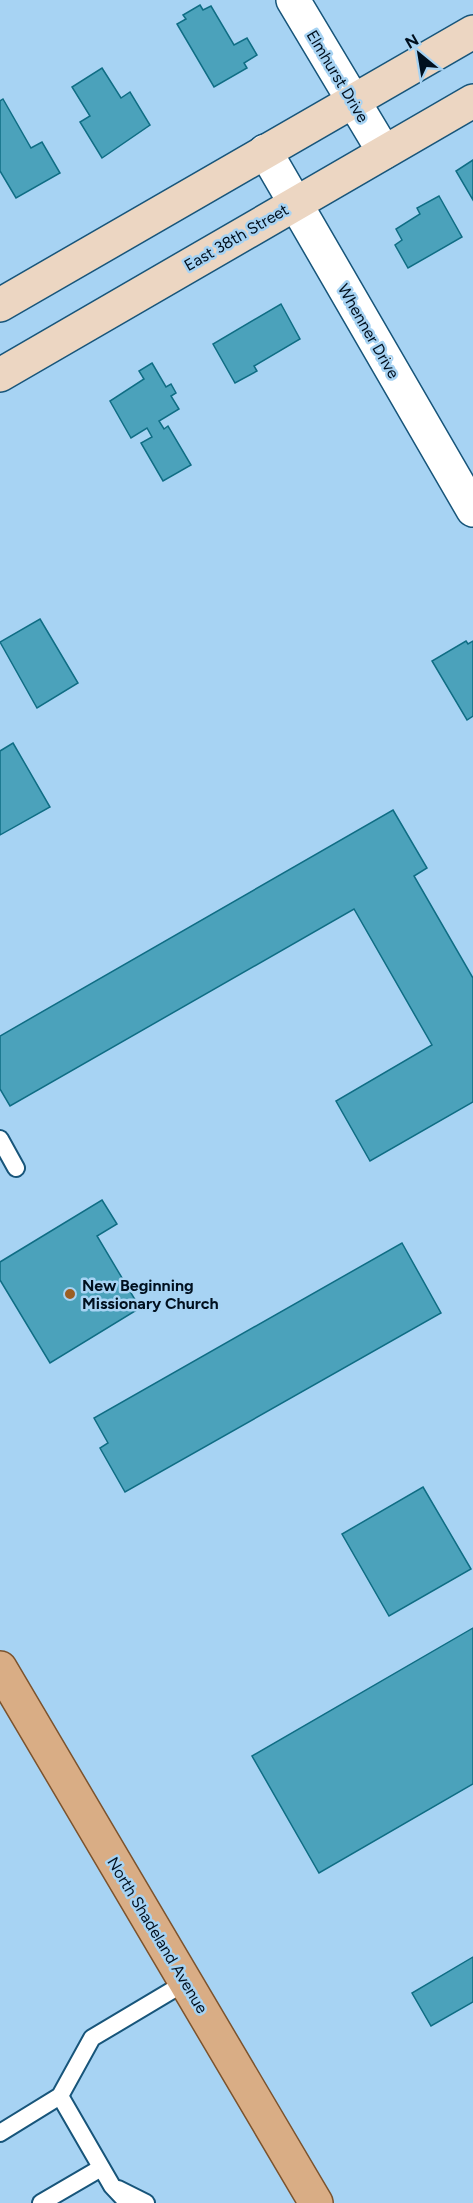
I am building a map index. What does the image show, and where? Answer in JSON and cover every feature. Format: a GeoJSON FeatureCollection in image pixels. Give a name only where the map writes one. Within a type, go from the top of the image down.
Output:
{"type":"FeatureCollection","features":[{"type":"Feature","properties":{"kind":"main road"},"geometry":{"type":"LineString","coordinates":[[0,305],[473,32]]}},
{"type":"Feature","properties":{"kind":"main road","name":"East 38th Street"},"geometry":{"type":"LineString","coordinates":[[0,375],[473,101]]}},
{"type":"Feature","properties":{"kind":"main road","name":"North Shadeland Avenue"},"geometry":{"type":"LineString","coordinates":[[0,1668],[316,2203]]}},
{"type":"Feature","properties":{"kind":"street","name":"Elmhurst Drive"},"geometry":{"type":"LineString","coordinates":[[293,0],[384,152]]}},
{"type":"Feature","properties":{"kind":"street","name":"Whenner Drive"},"geometry":{"type":"LineString","coordinates":[[266,151],[473,510]]}},
{"type":"Feature","properties":{"kind":"lane"},"geometry":{"type":"LineString","coordinates":[[0,1139],[16,1168]]}},
{"type":"Feature","properties":{"kind":"lane"},"geometry":{"type":"LineString","coordinates":[[0,2133],[60,2096],[92,2038],[186,1982]]}},
{"type":"Feature","properties":{"kind":"lane"},"geometry":{"type":"LineString","coordinates":[[60,2096],[112,2186],[128,2203]]}},
{"type":"Feature","properties":{"kind":"lane"},"geometry":{"type":"LineString","coordinates":[[41,2203],[101,2168]]}},
{"type":"Feature","properties":{"kind":"lane"},"geometry":{"type":"LineString","coordinates":[[112,2186],[117,2203]]}},
{"type":"Feature","properties":{"kind":"lane"},"geometry":{"type":"LineString","coordinates":[[112,2186],[146,2203]]}},
{"type":"Feature","properties":{"kind":"building"},"geometry":{"type":"Polygon","coordinates":[[[200,5],[203,10],[211,6],[234,45],[247,38],[257,55],[244,63],[247,68],[214,87],[177,24],[186,19],[183,15],[200,5]]]}},
{"type":"Feature","properties":{"kind":"building"},"geometry":{"type":"Polygon","coordinates":[[[102,68],[121,98],[130,92],[150,125],[102,158],[80,122],[90,116],[72,87],[102,68]]]}},
{"type":"Feature","properties":{"kind":"building"},"geometry":{"type":"Polygon","coordinates":[[[3,99],[31,148],[42,142],[60,173],[16,198],[0,171],[0,101],[3,99]]]}},
{"type":"Feature","properties":{"kind":"building"},"geometry":{"type":"Polygon","coordinates":[[[473,160],[473,200],[456,171],[473,160]]]}},
{"type":"Feature","properties":{"kind":"building"},"geometry":{"type":"Polygon","coordinates":[[[439,196],[462,237],[408,268],[395,245],[402,240],[396,229],[420,214],[417,208],[439,196]]]}},
{"type":"Feature","properties":{"kind":"building"},"geometry":{"type":"Polygon","coordinates":[[[281,304],[300,339],[254,366],[257,371],[235,383],[213,344],[281,304]]]}},
{"type":"Feature","properties":{"kind":"building"},"geometry":{"type":"Polygon","coordinates":[[[152,363],[166,387],[171,384],[176,393],[171,396],[179,409],[159,421],[164,429],[168,426],[191,465],[163,481],[141,443],[152,437],[147,428],[131,438],[110,401],[144,379],[139,371],[152,363]]]}},
{"type":"Feature","properties":{"kind":"building"},"geometry":{"type":"Polygon","coordinates":[[[40,619],[78,683],[37,708],[0,642],[40,619]]]}},
{"type":"Feature","properties":{"kind":"building"},"geometry":{"type":"Polygon","coordinates":[[[466,641],[468,644],[473,641],[473,716],[467,720],[432,661],[466,641]]]}},
{"type":"Feature","properties":{"kind":"building"},"geometry":{"type":"Polygon","coordinates":[[[13,743],[50,807],[0,835],[0,751],[13,743]]]}},
{"type":"Feature","properties":{"kind":"building"},"geometry":{"type":"Polygon","coordinates":[[[393,810],[427,868],[414,876],[473,978],[473,1102],[370,1161],[336,1101],[432,1045],[354,909],[10,1106],[0,1089],[0,1036],[393,810]]]}},
{"type":"Feature","properties":{"kind":"building","name":"New Beginning Missionary Church"},"geometry":{"type":"Polygon","coordinates":[[[102,1200],[117,1224],[97,1236],[140,1308],[50,1363],[0,1280],[0,1262],[102,1200]]]}},
{"type":"Feature","properties":{"kind":"building"},"geometry":{"type":"Polygon","coordinates":[[[402,1243],[441,1313],[125,1492],[100,1448],[108,1443],[94,1418],[402,1243]]]}},
{"type":"Feature","properties":{"kind":"building"},"geometry":{"type":"Polygon","coordinates":[[[423,1487],[471,1569],[389,1616],[342,1534],[423,1487]]]}},
{"type":"Feature","properties":{"kind":"building"},"geometry":{"type":"Polygon","coordinates":[[[473,1628],[473,1784],[319,1873],[252,1756],[473,1628]]]}},
{"type":"Feature","properties":{"kind":"building"},"geometry":{"type":"Polygon","coordinates":[[[473,1957],[473,2002],[431,2026],[412,1993],[473,1957]]]}},
{"type":"Feature","properties":{"kind":"place","name":"New Beginning Missionary Church"},"geometry":{"type":"Point","coordinates":[70,1294]}}]}
